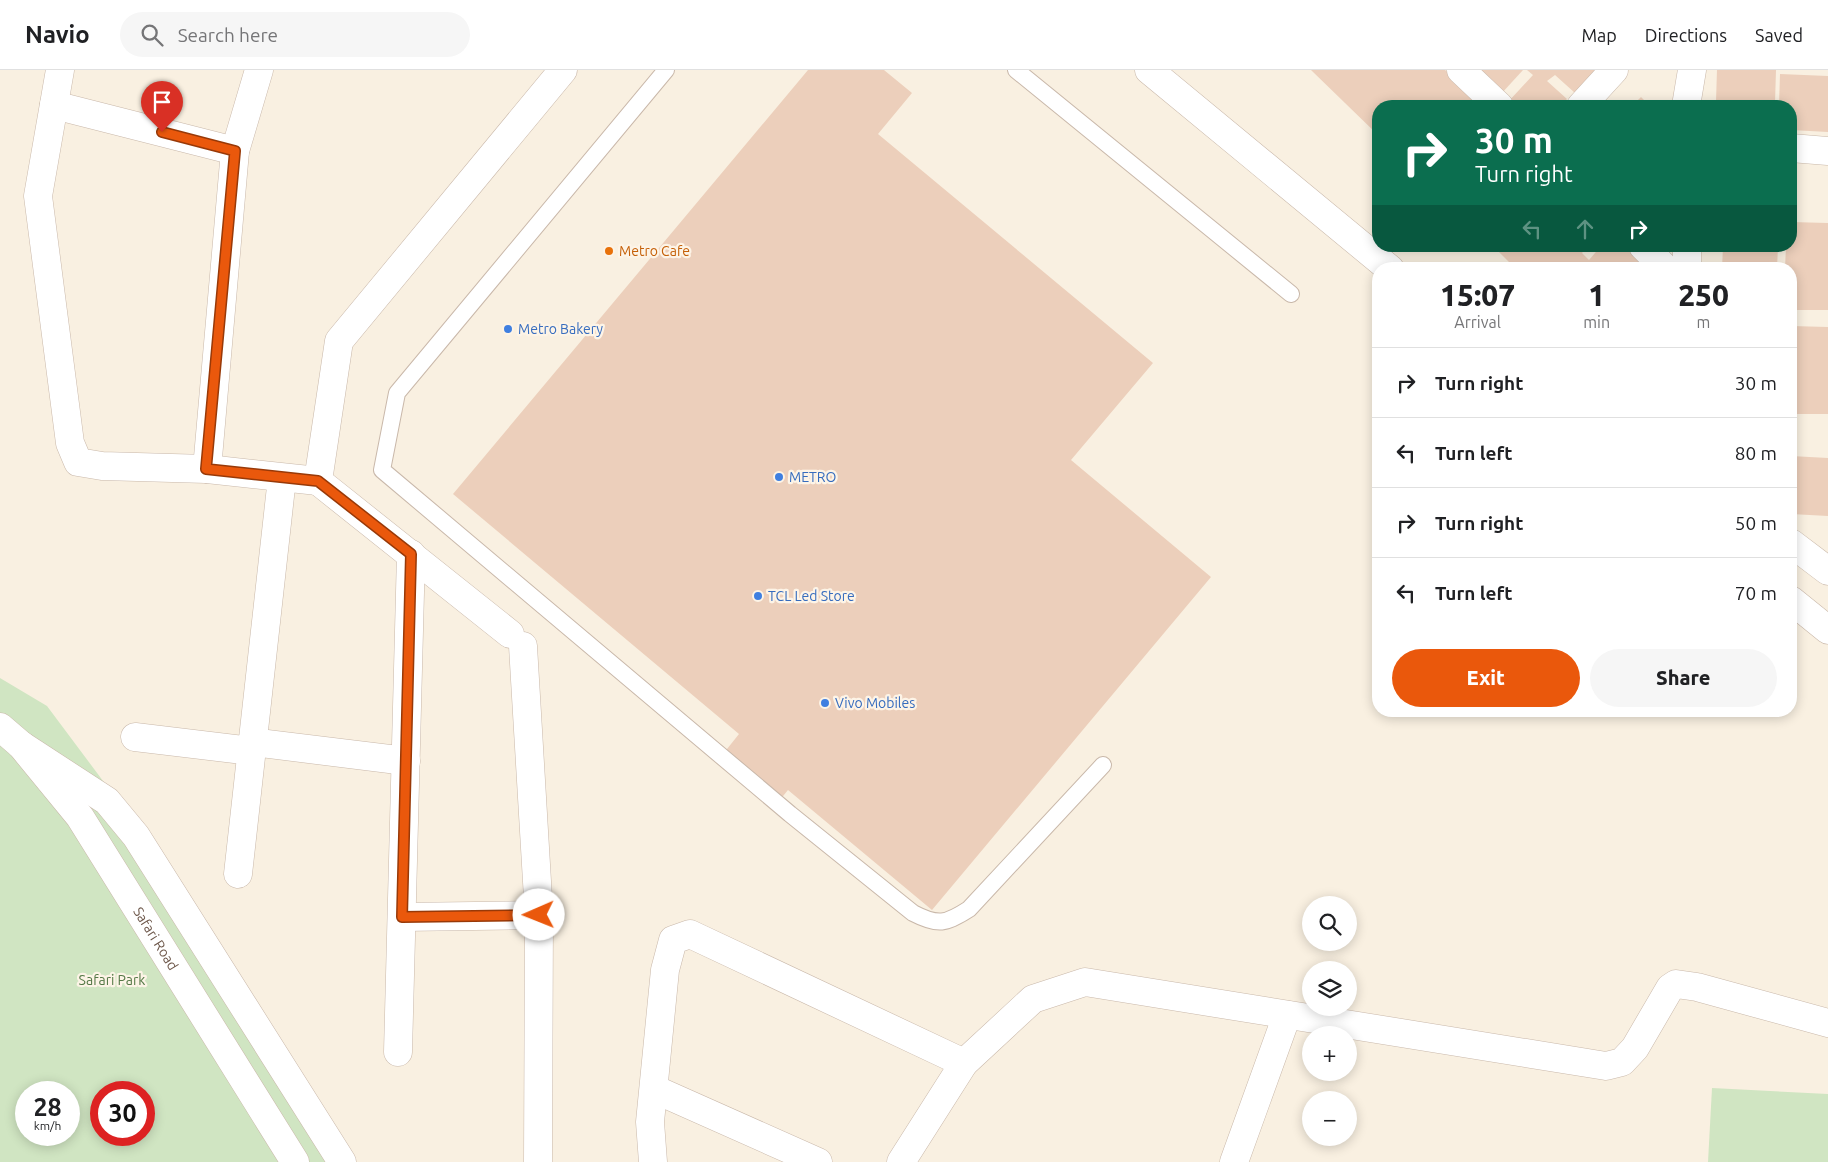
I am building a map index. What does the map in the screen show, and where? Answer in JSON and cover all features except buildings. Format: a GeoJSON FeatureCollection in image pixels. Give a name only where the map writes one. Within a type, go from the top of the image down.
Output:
{"type":"FeatureCollection","features":[{"type":"Feature","properties":{"kind":"street"},"geometry":{"type":"LineString","coordinates":[[60,70],[38,196],[70,443],[78,462],[102,466],[206,469],[318,481],[516,640],[539,915],[538,1162]]}},
{"type":"Feature","properties":{"kind":"street"},"geometry":{"type":"LineString","coordinates":[[206,469],[235,151],[259,70]]}},
{"type":"Feature","properties":{"kind":"street"},"geometry":{"type":"LineString","coordinates":[[318,481],[339,341],[563,70]]}},
{"type":"Feature","properties":{"kind":"street"},"geometry":{"type":"LineString","coordinates":[[1149,70],[1382,262]]}},
{"type":"Feature","properties":{"kind":"street"},"geometry":{"type":"LineString","coordinates":[[1461,70],[1493,100]]}},
{"type":"Feature","properties":{"kind":"street"},"geometry":{"type":"LineString","coordinates":[[1586,100],[1614,70]]}},
{"type":"Feature","properties":{"kind":"street"},"geometry":{"type":"LineString","coordinates":[[1687,100],[1692,70]]}},
{"type":"Feature","properties":{"kind":"street"},"geometry":{"type":"LineString","coordinates":[[54,105],[235,151]]}},
{"type":"Feature","properties":{"kind":"street"},"geometry":{"type":"LineString","coordinates":[[1797,148],[1828,151]]}},
{"type":"Feature","properties":{"kind":"street"},"geometry":{"type":"LineString","coordinates":[[1649,252],[1659,262]]}},
{"type":"Feature","properties":{"kind":"street"},"geometry":{"type":"LineString","coordinates":[[238,874],[282,478]]}},
{"type":"Feature","properties":{"kind":"street"},"geometry":{"type":"LineString","coordinates":[[1797,548],[1828,571]]}},
{"type":"Feature","properties":{"kind":"street"},"geometry":{"type":"LineString","coordinates":[[398,1052],[411,554]]}},
{"type":"Feature","properties":{"kind":"street"},"geometry":{"type":"LineString","coordinates":[[1797,605],[1828,630]]}},
{"type":"Feature","properties":{"kind":"street","name":"Safari Road"},"geometry":{"type":"LineString","coordinates":[[0,727],[21,745],[80,817],[295,1162]]}},
{"type":"Feature","properties":{"kind":"street"},"geometry":{"type":"LineString","coordinates":[[135,737],[406,761]]}},
{"type":"Feature","properties":{"kind":"street"},"geometry":{"type":"LineString","coordinates":[[21,745],[107,802],[136,836],[342,1162]]}},
{"type":"Feature","properties":{"kind":"street"},"geometry":{"type":"LineString","coordinates":[[402,917],[539,915]]}},
{"type":"Feature","properties":{"kind":"street"},"geometry":{"type":"LineString","coordinates":[[653,1162],[650,1122],[665,970],[673,940],[690,934],[964,1063]]}},
{"type":"Feature","properties":{"kind":"street"},"geometry":{"type":"LineString","coordinates":[[901,1162],[964,1063],[1033,999],[1085,982],[1606,1066],[1622,1062],[1635,1048],[1670,988],[1676,984],[1697,987],[1828,1023]]}},
{"type":"Feature","properties":{"kind":"street"},"geometry":{"type":"LineString","coordinates":[[1234,1162],[1287,1014]]}},
{"type":"Feature","properties":{"kind":"street"},"geometry":{"type":"LineString","coordinates":[[654,1089],[818,1162]]}},
{"type":"Feature","properties":{"kind":"lane"},"geometry":{"type":"LineString","coordinates":[[666,70],[397,393],[382,470],[782,808],[913,913],[930,922],[950,921],[969,910],[1103,765]]}},
{"type":"Feature","properties":{"kind":"lane"},"geometry":{"type":"LineString","coordinates":[[1016,70],[1291,294]]}},
{"type":"Feature","properties":{"kind":"green space","name":"Safari Park"},"geometry":{"type":"Polygon","coordinates":[[[0,678],[47,706],[195,904],[356,1162],[0,1162],[0,678]]]}},
{"type":"Feature","properties":{"kind":"green space"},"geometry":{"type":"Polygon","coordinates":[[[1712,1088],[1828,1094],[1828,1162],[1708,1162],[1712,1088]]]}},
{"type":"Feature","properties":{"kind":"place","name":"Metro Cafe"},"geometry":{"type":"Point","coordinates":[609,251]}},
{"type":"Feature","properties":{"kind":"place","name":"Metro Bakery"},"geometry":{"type":"Point","coordinates":[508,329]}},
{"type":"Feature","properties":{"kind":"place","name":"METRO"},"geometry":{"type":"Point","coordinates":[779,477]}},
{"type":"Feature","properties":{"kind":"place","name":"TCL Led Store"},"geometry":{"type":"Point","coordinates":[758,596]}},
{"type":"Feature","properties":{"kind":"place","name":"Vivo Mobiles"},"geometry":{"type":"Point","coordinates":[825,703]}},
{"type":"Feature","properties":{"kind":"route"},"geometry":{"type":"LineString","coordinates":[[162,132],[235,151],[206,469],[318,481],[411,554],[402,917],[539,915]]}}]}
